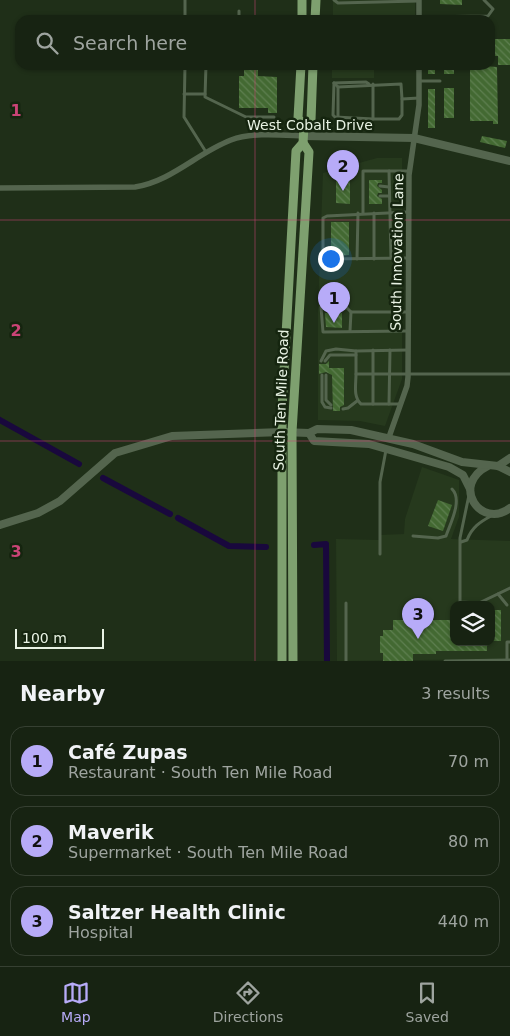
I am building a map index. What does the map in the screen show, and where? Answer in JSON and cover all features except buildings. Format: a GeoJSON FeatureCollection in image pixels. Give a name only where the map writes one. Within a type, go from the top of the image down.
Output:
{"type":"FeatureCollection","features":[{"type":"Feature","properties":{"kind":"main road"},"geometry":{"type":"LineString","coordinates":[[302,0],[302,15]]}},
{"type":"Feature","properties":{"kind":"main road"},"geometry":{"type":"LineString","coordinates":[[315,15],[316,0]]}},
{"type":"Feature","properties":{"kind":"main road","name":"South Ten Mile Road"},"geometry":{"type":"LineString","coordinates":[[282,661],[282,432],[296,151],[303,140],[304,126],[298,118],[301,70]]}},
{"type":"Feature","properties":{"kind":"main road","name":"South Ten Mile Road"},"geometry":{"type":"LineString","coordinates":[[304,126],[311,120],[313,70]]}},
{"type":"Feature","properties":{"kind":"main road","name":"South Ten Mile Road"},"geometry":{"type":"LineString","coordinates":[[293,661],[292,432],[309,152],[303,140]]}},
{"type":"Feature","properties":{"kind":"street"},"geometry":{"type":"LineString","coordinates":[[419,0],[419,15]]}},
{"type":"Feature","properties":{"kind":"street","name":"South Innovation Lane"},"geometry":{"type":"LineString","coordinates":[[389,437],[407,386],[408,374],[410,171],[420,98],[419,70]]}},
{"type":"Feature","properties":{"kind":"street","name":"West Cobalt Drive"},"geometry":{"type":"LineString","coordinates":[[0,188],[135,187],[149,185],[163,180],[206,152],[241,138],[303,140],[414,138],[510,161]]}},
{"type":"Feature","properties":{"kind":"street"},"geometry":{"type":"LineString","coordinates":[[0,525],[38,513],[60,501],[115,453],[142,443],[172,436],[282,432],[309,433],[317,429],[351,430],[389,437],[462,462],[494,465],[510,472]]}},
{"type":"Feature","properties":{"kind":"street"},"geometry":{"type":"LineString","coordinates":[[309,433],[314,441],[348,442],[387,448],[449,467],[463,475],[480,510],[510,516]]}},
{"type":"Feature","properties":{"kind":"street"},"geometry":{"type":"LineString","coordinates":[[470,492],[475,474],[510,458]]}},
{"type":"Feature","properties":{"kind":"street"},"geometry":{"type":"LineString","coordinates":[[497,514],[510,508]]}},
{"type":"Feature","properties":{"kind":"lane"},"geometry":{"type":"LineString","coordinates":[[185,0],[185,15]]}},
{"type":"Feature","properties":{"kind":"lane"},"geometry":{"type":"LineString","coordinates":[[334,0],[338,3],[419,0]]}},
{"type":"Feature","properties":{"kind":"lane"},"geometry":{"type":"LineString","coordinates":[[484,0],[493,9],[489,15]]}},
{"type":"Feature","properties":{"kind":"lane"},"geometry":{"type":"LineString","coordinates":[[185,70],[184,117],[206,152]]}},
{"type":"Feature","properties":{"kind":"lane"},"geometry":{"type":"LineString","coordinates":[[206,70],[205,97],[246,118],[274,117]]}},
{"type":"Feature","properties":{"kind":"lane"},"geometry":{"type":"LineString","coordinates":[[419,81],[440,80]]}},
{"type":"Feature","properties":{"kind":"lane"},"geometry":{"type":"LineString","coordinates":[[334,83],[367,86],[371,84],[401,84],[402,115],[399,119],[338,118],[333,115],[334,83]]}},
{"type":"Feature","properties":{"kind":"lane"},"geometry":{"type":"LineString","coordinates":[[334,83],[338,87],[338,118]]}},
{"type":"Feature","properties":{"kind":"lane"},"geometry":{"type":"LineString","coordinates":[[338,87],[355,84]]}},
{"type":"Feature","properties":{"kind":"lane"},"geometry":{"type":"LineString","coordinates":[[371,84],[373,119]]}},
{"type":"Feature","properties":{"kind":"lane"},"geometry":{"type":"LineString","coordinates":[[184,94],[205,94]]}},
{"type":"Feature","properties":{"kind":"lane"},"geometry":{"type":"LineString","coordinates":[[402,99],[420,98]]}},
{"type":"Feature","properties":{"kind":"lane"},"geometry":{"type":"LineString","coordinates":[[363,213],[365,186],[363,171],[410,171]]}},
{"type":"Feature","properties":{"kind":"lane"},"geometry":{"type":"LineString","coordinates":[[389,171],[391,258]]}},
{"type":"Feature","properties":{"kind":"lane"},"geometry":{"type":"LineString","coordinates":[[380,186],[389,186]]}},
{"type":"Feature","properties":{"kind":"lane"},"geometry":{"type":"LineString","coordinates":[[380,196],[389,196]]}},
{"type":"Feature","properties":{"kind":"lane"},"geometry":{"type":"LineString","coordinates":[[409,212],[334,214],[323,218],[322,256],[326,259],[409,258]]}},
{"type":"Feature","properties":{"kind":"lane"},"geometry":{"type":"LineString","coordinates":[[358,213],[358,259]]}},
{"type":"Feature","properties":{"kind":"lane"},"geometry":{"type":"LineString","coordinates":[[374,213],[374,259]]}},
{"type":"Feature","properties":{"kind":"lane"},"geometry":{"type":"LineString","coordinates":[[408,312],[351,312],[347,308],[321,307],[323,332],[408,331]]}},
{"type":"Feature","properties":{"kind":"lane"},"geometry":{"type":"LineString","coordinates":[[350,331],[351,312]]}},
{"type":"Feature","properties":{"kind":"lane"},"geometry":{"type":"LineString","coordinates":[[323,361],[326,351],[350,349],[356,353],[373,350],[408,350]]}},
{"type":"Feature","properties":{"kind":"lane"},"geometry":{"type":"LineString","coordinates":[[373,350],[373,404]]}},
{"type":"Feature","properties":{"kind":"lane"},"geometry":{"type":"LineString","coordinates":[[389,404],[390,350]]}},
{"type":"Feature","properties":{"kind":"lane"},"geometry":{"type":"LineString","coordinates":[[356,353],[357,400],[361,404],[400,404]]}},
{"type":"Feature","properties":{"kind":"lane"},"geometry":{"type":"LineString","coordinates":[[356,374],[510,374]]}},
{"type":"Feature","properties":{"kind":"lane"},"geometry":{"type":"LineString","coordinates":[[324,375],[322,402],[325,407],[331,406]]}},
{"type":"Feature","properties":{"kind":"lane"},"geometry":{"type":"LineString","coordinates":[[343,407],[351,405],[357,400]]}},
{"type":"Feature","properties":{"kind":"lane"},"geometry":{"type":"LineString","coordinates":[[380,554],[380,482],[387,448]]}},
{"type":"Feature","properties":{"kind":"lane"},"geometry":{"type":"LineString","coordinates":[[413,536],[438,538],[446,536],[455,509],[456,496],[452,490]]}},
{"type":"Feature","properties":{"kind":"lane"},"geometry":{"type":"LineString","coordinates":[[470,492],[461,542],[460,602],[479,603],[510,588]]}},
{"type":"Feature","properties":{"kind":"lane"},"geometry":{"type":"LineString","coordinates":[[461,542],[467,540],[470,531],[477,524],[497,514]]}},
{"type":"Feature","properties":{"kind":"lane"},"geometry":{"type":"LineString","coordinates":[[498,594],[507,605]]}},
{"type":"Feature","properties":{"kind":"lane"},"geometry":{"type":"LineString","coordinates":[[346,603],[346,661]]}},
{"type":"Feature","properties":{"kind":"lane"},"geometry":{"type":"LineString","coordinates":[[445,661],[508,661],[507,642],[510,642]]}},
{"type":"Feature","properties":{"kind":"shaded area"},"geometry":{"type":"Polygon","coordinates":[[[333,0],[415,0],[415,15],[333,15],[333,0]]]}},
{"type":"Feature","properties":{"kind":"shaded area"},"geometry":{"type":"Polygon","coordinates":[[[332,70],[374,70],[374,78],[332,78],[332,70]]]}},
{"type":"Feature","properties":{"kind":"shaded area"},"geometry":{"type":"Polygon","coordinates":[[[377,158],[402,158],[402,379],[385,426],[360,421],[318,420],[318,309],[323,173],[377,158]]]}},
{"type":"Feature","properties":{"kind":"shaded area"},"geometry":{"type":"Polygon","coordinates":[[[422,467],[459,480],[459,517],[451,539],[510,541],[510,659],[337,661],[336,539],[379,540],[380,535],[404,534],[405,519],[422,467]]]}},
{"type":"Feature","properties":{"kind":"waterway"},"geometry":{"type":"LineString","coordinates":[[0,420],[79,464]]}},
{"type":"Feature","properties":{"kind":"waterway"},"geometry":{"type":"LineString","coordinates":[[103,478],[170,514]]}},
{"type":"Feature","properties":{"kind":"waterway"},"geometry":{"type":"LineString","coordinates":[[178,518],[229,546],[266,547]]}},
{"type":"Feature","properties":{"kind":"waterway"},"geometry":{"type":"LineString","coordinates":[[314,545],[326,544],[327,661]]}},
{"type":"Feature","properties":{"kind":"place","name":"Maverik"},"geometry":{"type":"Point","coordinates":[343,191]}},
{"type":"Feature","properties":{"kind":"place","name":"Café Zupas"},"geometry":{"type":"Point","coordinates":[334,323]}},
{"type":"Feature","properties":{"kind":"place","name":"Saltzer Health Clinic"},"geometry":{"type":"Point","coordinates":[418,639]}}]}
